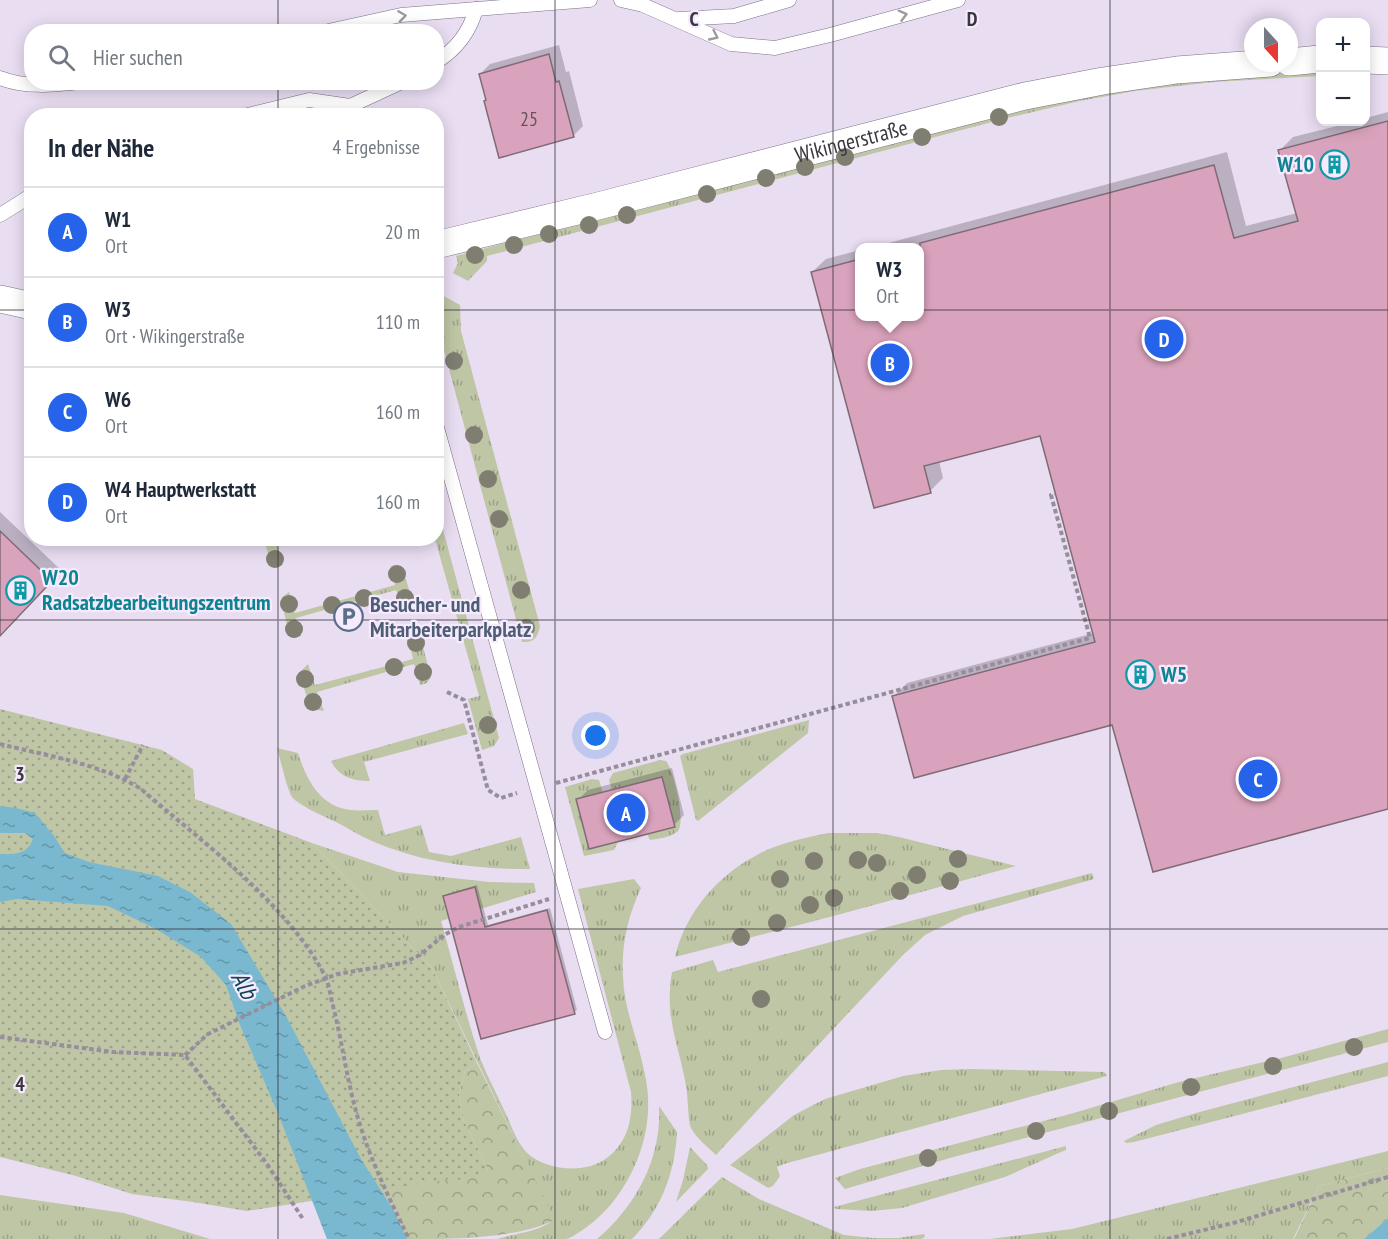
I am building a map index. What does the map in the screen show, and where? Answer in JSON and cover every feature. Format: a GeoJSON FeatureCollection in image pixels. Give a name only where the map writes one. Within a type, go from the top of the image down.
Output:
{"type":"FeatureCollection","features":[{"type":"Feature","properties":{"kind":"street"},"geometry":{"type":"LineString","coordinates":[[1298,61],[1316,59]]}},
{"type":"Feature","properties":{"kind":"street"},"geometry":{"type":"LineString","coordinates":[[1370,60],[1388,61]]}},
{"type":"Feature","properties":{"kind":"street","name":"Wikingerstraße"},"geometry":{"type":"LineString","coordinates":[[444,243],[598,206],[1025,96],[1177,70],[1244,65]]}},
{"type":"Feature","properties":{"kind":"street"},"geometry":{"type":"LineString","coordinates":[[0,298],[24,304]]}},
{"type":"Feature","properties":{"kind":"lane"},"geometry":{"type":"LineString","coordinates":[[360,24],[401,15],[590,0]]}},
{"type":"Feature","properties":{"kind":"lane"},"geometry":{"type":"LineString","coordinates":[[621,0],[643,5],[731,44],[775,48],[958,0]]}},
{"type":"Feature","properties":{"kind":"lane"},"geometry":{"type":"LineString","coordinates":[[677,20],[734,16],[789,0]]}},
{"type":"Feature","properties":{"kind":"lane"},"geometry":{"type":"LineString","coordinates":[[444,55],[460,42],[471,26],[477,9]]}},
{"type":"Feature","properties":{"kind":"lane"},"geometry":{"type":"LineString","coordinates":[[0,78],[24,84]]}},
{"type":"Feature","properties":{"kind":"lane"},"geometry":{"type":"LineString","coordinates":[[347,108],[385,90]]}},
{"type":"Feature","properties":{"kind":"lane"},"geometry":{"type":"LineString","coordinates":[[276,108],[309,100],[350,106]]}},
{"type":"Feature","properties":{"kind":"lane"},"geometry":{"type":"LineString","coordinates":[[0,214],[24,200]]}},
{"type":"Feature","properties":{"kind":"lane"},"geometry":{"type":"LineString","coordinates":[[444,453],[605,1032]]}},
{"type":"Feature","properties":{"kind":"path"},"geometry":{"type":"LineString","coordinates":[[447,692],[464,700],[489,790],[501,798],[1090,638],[1051,495],[1055,494]]}},
{"type":"Feature","properties":{"kind":"path"},"geometry":{"type":"LineString","coordinates":[[0,744],[107,772],[141,789],[242,876],[294,930],[326,979],[340,1032],[351,1093],[366,1144],[409,1239]]}},
{"type":"Feature","properties":{"kind":"path"},"geometry":{"type":"LineString","coordinates":[[125,779],[143,745]]}},
{"type":"Feature","properties":{"kind":"path"},"geometry":{"type":"LineString","coordinates":[[0,1037],[113,1052],[185,1055],[208,1034],[305,986],[354,970],[403,963],[459,927],[546,899],[567,895]]}},
{"type":"Feature","properties":{"kind":"path"},"geometry":{"type":"LineString","coordinates":[[185,1055],[267,1164],[303,1219]]}},
{"type":"Feature","properties":{"kind":"path"},"geometry":{"type":"LineString","coordinates":[[1167,1239],[1237,1222],[1388,1178]]}},
{"type":"Feature","properties":{"kind":"green space"},"geometry":{"type":"Polygon","coordinates":[[[1316,69],[1316,76],[1214,82],[1135,91],[1007,118],[487,256],[487,261],[468,281],[453,273],[458,263],[456,256],[1067,96],[1264,72],[1298,72],[1298,70],[1316,69]]]}},
{"type":"Feature","properties":{"kind":"green space"},"geometry":{"type":"Polygon","coordinates":[[[444,296],[460,305],[461,331],[540,626],[537,636],[530,641],[522,642],[444,350],[444,296]]]}},
{"type":"Feature","properties":{"kind":"green space"},"geometry":{"type":"Polygon","coordinates":[[[444,533],[499,738],[494,746],[482,750],[468,699],[479,696],[437,546],[444,546],[444,533]]]}},
{"type":"Feature","properties":{"kind":"green space"},"geometry":{"type":"Polygon","coordinates":[[[266,546],[278,546],[283,565],[271,564],[266,546]]]}},
{"type":"Feature","properties":{"kind":"green space"},"geometry":{"type":"Polygon","coordinates":[[[391,566],[402,568],[409,591],[409,602],[403,611],[396,590],[296,618],[301,636],[293,638],[290,636],[281,601],[282,597],[289,592],[295,613],[395,585],[391,566]]]}},
{"type":"Feature","properties":{"kind":"green space"},"geometry":{"type":"Polygon","coordinates":[[[414,637],[422,643],[431,677],[427,683],[420,685],[414,664],[317,692],[324,711],[311,709],[299,673],[308,664],[315,685],[413,659],[408,638],[414,637]]]}},
{"type":"Feature","properties":{"kind":"green space"},"geometry":{"type":"Polygon","coordinates":[[[0,709],[162,750],[193,769],[195,799],[312,843],[432,968],[477,1063],[465,1071],[459,1094],[462,1117],[488,1170],[464,1180],[450,1179],[247,1211],[132,1194],[76,1176],[0,1157],[0,709]]]}},
{"type":"Feature","properties":{"kind":"green space"},"geometry":{"type":"Polygon","coordinates":[[[809,720],[808,733],[698,821],[696,820],[680,756],[809,720]]]}},
{"type":"Feature","properties":{"kind":"green space"},"geometry":{"type":"Polygon","coordinates":[[[464,723],[468,734],[364,762],[370,781],[347,777],[338,771],[331,761],[464,723]]]}},
{"type":"Feature","properties":{"kind":"green space"},"geometry":{"type":"Polygon","coordinates":[[[277,748],[298,753],[315,789],[330,803],[350,810],[378,810],[385,835],[421,825],[429,852],[451,856],[521,837],[530,869],[489,868],[430,860],[391,849],[368,839],[306,807],[292,797],[277,748]]]}},
{"type":"Feature","properties":{"kind":"green space"},"geometry":{"type":"Polygon","coordinates":[[[660,760],[666,761],[672,775],[680,808],[680,826],[678,831],[672,835],[650,840],[647,834],[675,826],[662,777],[612,790],[609,780],[613,773],[660,760]]]}},
{"type":"Feature","properties":{"kind":"green space"},"geometry":{"type":"Polygon","coordinates":[[[592,779],[599,780],[603,793],[576,800],[589,849],[618,842],[614,850],[584,856],[565,787],[592,779]]]}},
{"type":"Feature","properties":{"kind":"green space"},"geometry":{"type":"Polygon","coordinates":[[[828,833],[877,833],[1016,866],[675,957],[695,911],[705,897],[729,873],[774,847],[828,833]]]}},
{"type":"Feature","properties":{"kind":"green space"},"geometry":{"type":"Polygon","coordinates":[[[312,843],[398,872],[489,882],[534,883],[536,892],[441,921],[480,1058],[515,1134],[523,1149],[535,1159],[564,1168],[585,1167],[604,1160],[612,1154],[624,1139],[631,1112],[631,1092],[578,889],[634,879],[641,888],[626,931],[623,965],[626,1002],[648,1092],[647,1126],[638,1159],[622,1189],[604,1212],[583,1230],[566,1239],[497,1239],[534,1230],[554,1220],[432,968],[312,843]]]}},
{"type":"Feature","properties":{"kind":"green space"},"geometry":{"type":"Polygon","coordinates":[[[1092,873],[1094,879],[963,916],[925,935],[903,955],[716,1155],[693,1132],[671,1017],[672,972],[713,960],[718,972],[1092,873]]]}},
{"type":"Feature","properties":{"kind":"green space"},"geometry":{"type":"Polygon","coordinates":[[[1388,1029],[1388,1042],[950,1158],[845,1189],[835,1178],[860,1169],[1070,1114],[1179,1082],[1281,1058],[1388,1029]]]}},
{"type":"Feature","properties":{"kind":"green space"},"geometry":{"type":"Polygon","coordinates":[[[1388,1062],[1388,1076],[1134,1142],[1124,1141],[1156,1125],[1196,1113],[1388,1062]]]}},
{"type":"Feature","properties":{"kind":"green space"},"geometry":{"type":"Polygon","coordinates":[[[477,1063],[555,1220],[521,1231],[483,1237],[407,1239],[393,1209],[361,1159],[488,1170],[462,1117],[459,1094],[465,1071],[477,1063]]]}},
{"type":"Feature","properties":{"kind":"green space"},"geometry":{"type":"Polygon","coordinates":[[[941,1070],[1104,1072],[1107,1076],[784,1164],[777,1167],[780,1176],[773,1186],[768,1188],[730,1165],[794,1115],[825,1099],[903,1076],[941,1070]]]}},
{"type":"Feature","properties":{"kind":"green space"},"geometry":{"type":"Polygon","coordinates":[[[659,1106],[677,1132],[673,1162],[665,1190],[651,1216],[632,1239],[597,1239],[624,1212],[644,1180],[656,1144],[659,1106]]]}},
{"type":"Feature","properties":{"kind":"green space"},"geometry":{"type":"Polygon","coordinates":[[[1066,1146],[1066,1150],[1005,1177],[902,1208],[872,1211],[834,1207],[1066,1146]]]}},
{"type":"Feature","properties":{"kind":"green space"},"geometry":{"type":"Polygon","coordinates":[[[690,1147],[708,1169],[676,1202],[683,1180],[690,1147]]]}},
{"type":"Feature","properties":{"kind":"green space"},"geometry":{"type":"Polygon","coordinates":[[[1388,1151],[1388,1168],[1319,1186],[1293,1239],[990,1239],[1072,1229],[1388,1151]]]}},
{"type":"Feature","properties":{"kind":"green space"},"geometry":{"type":"Polygon","coordinates":[[[1388,1168],[1388,1218],[1364,1239],[1294,1239],[1319,1186],[1388,1168]]]}},
{"type":"Feature","properties":{"kind":"green space"},"geometry":{"type":"Polygon","coordinates":[[[722,1177],[759,1199],[844,1235],[898,1238],[924,1234],[925,1237],[921,1239],[659,1239],[722,1177]]]}},
{"type":"Feature","properties":{"kind":"green space"},"geometry":{"type":"Polygon","coordinates":[[[0,1195],[124,1213],[210,1239],[0,1239],[0,1195]]]}},
{"type":"Feature","properties":{"kind":"water","name":"Alb"},"geometry":{"type":"Polygon","coordinates":[[[0,806],[35,813],[65,853],[89,862],[158,876],[190,892],[231,924],[286,1016],[361,1159],[393,1209],[407,1239],[327,1239],[226,985],[201,957],[156,929],[108,906],[17,899],[0,902],[0,854],[24,851],[33,839],[25,833],[0,833],[0,806]]]}},
{"type":"Feature","properties":{"kind":"water"},"geometry":{"type":"Polygon","coordinates":[[[1388,1218],[1388,1239],[1364,1239],[1388,1218]]]}},
{"type":"Feature","properties":{"kind":"building"},"geometry":{"type":"Polygon","coordinates":[[[549,54],[574,137],[499,158],[479,74],[549,54]]]}},
{"type":"Feature","properties":{"kind":"building"},"geometry":{"type":"Polygon","coordinates":[[[1388,121],[1388,809],[1153,872],[1112,725],[914,778],[892,696],[1095,642],[1040,436],[924,466],[931,493],[874,508],[811,272],[855,260],[855,321],[924,321],[924,243],[920,243],[1214,165],[1234,238],[1298,221],[1278,150],[1388,121]]]}},
{"type":"Feature","properties":{"kind":"building","name":"W20 Radsatzbearbeitungszentrum"},"geometry":{"type":"Polygon","coordinates":[[[0,531],[52,581],[0,636],[0,531]]]}},
{"type":"Feature","properties":{"kind":"building"},"geometry":{"type":"Polygon","coordinates":[[[662,777],[675,827],[589,849],[576,799],[662,777]]]}},
{"type":"Feature","properties":{"kind":"building"},"geometry":{"type":"Polygon","coordinates":[[[475,887],[485,927],[547,910],[575,1014],[481,1039],[443,896],[475,887]]]}},
{"type":"Feature","properties":{"kind":"place","name":"W10"},"geometry":{"type":"Point","coordinates":[1335,164]}},
{"type":"Feature","properties":{"kind":"place","name":"W4 Hauptwerkstatt"},"geometry":{"type":"Point","coordinates":[1164,339]}},
{"type":"Feature","properties":{"kind":"place","name":"W3"},"geometry":{"type":"Point","coordinates":[890,363]}},
{"type":"Feature","properties":{"kind":"place","name":"W20 Radsatzbearbeitungszentrum"},"geometry":{"type":"Point","coordinates":[21,590]}},
{"type":"Feature","properties":{"kind":"place","name":"Besucher- und Mitarbeiterparkplatz"},"geometry":{"type":"Point","coordinates":[349,617]}},
{"type":"Feature","properties":{"kind":"place","name":"W5"},"geometry":{"type":"Point","coordinates":[1140,674]}},
{"type":"Feature","properties":{"kind":"place","name":"W6"},"geometry":{"type":"Point","coordinates":[1258,779]}},
{"type":"Feature","properties":{"kind":"place","name":"W1"},"geometry":{"type":"Point","coordinates":[626,813]}}]}
